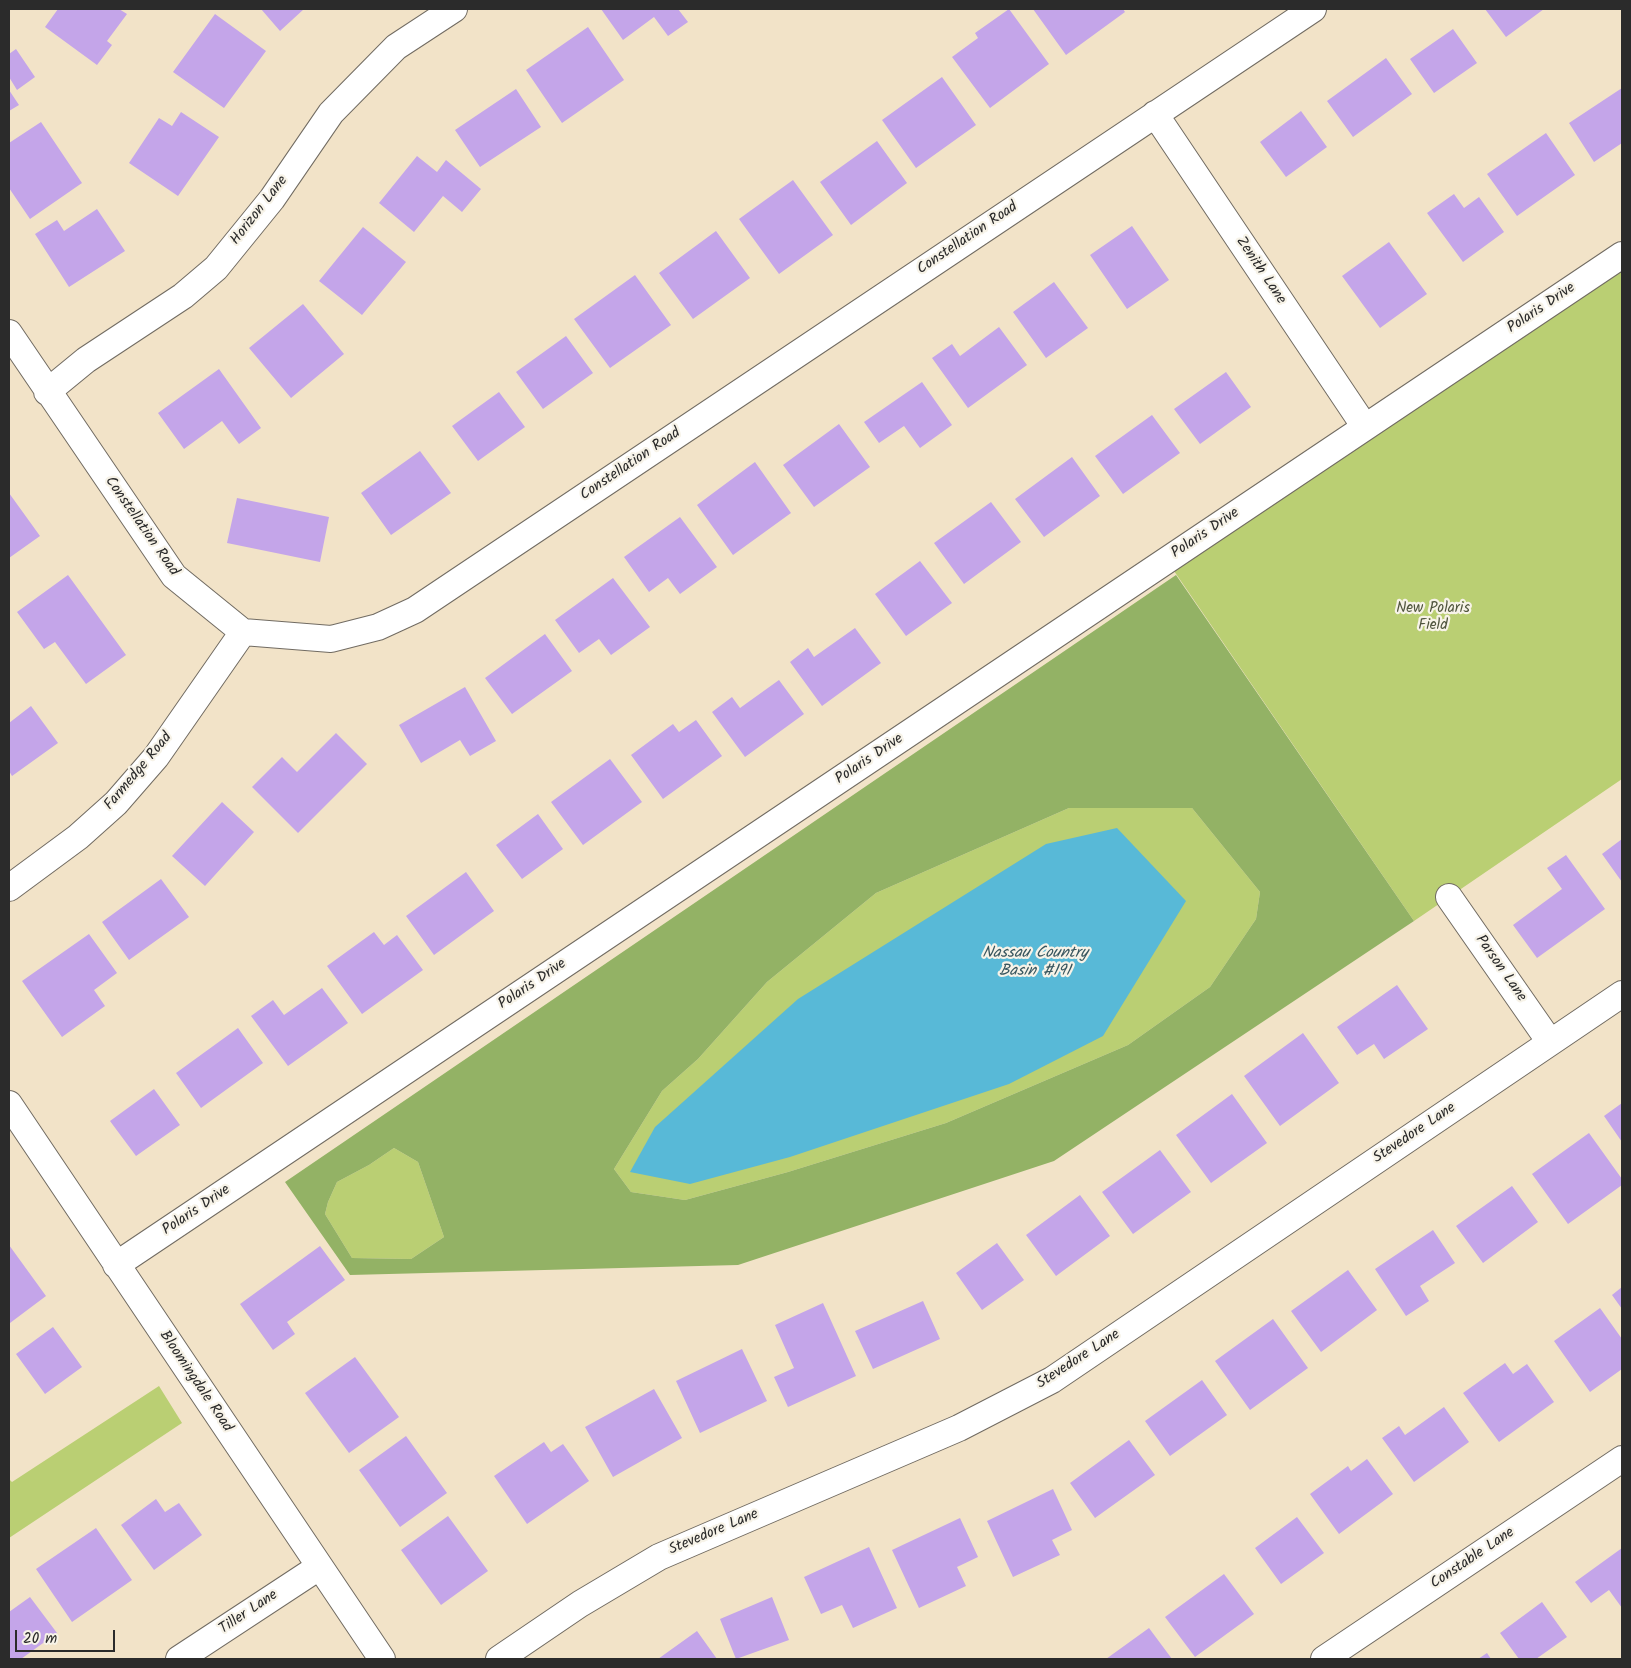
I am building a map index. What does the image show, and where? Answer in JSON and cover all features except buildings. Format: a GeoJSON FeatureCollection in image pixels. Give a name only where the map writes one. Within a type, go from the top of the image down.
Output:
{"type":"FeatureCollection","features":[{"type":"Feature","properties":{"kind":"street","name":"Horizon Lane"},"geometry":{"type":"LineString","coordinates":[[47,392],[86,360],[183,296],[216,268],[272,199],[331,113],[396,47],[454,9]]}},
{"type":"Feature","properties":{"kind":"street","name":"Constellation Road"},"geometry":{"type":"LineString","coordinates":[[9,333],[47,392],[174,576],[243,632],[331,639],[378,627],[415,610],[1313,9]]}},
{"type":"Feature","properties":{"kind":"street","name":"Zenith Lane"},"geometry":{"type":"LineString","coordinates":[[1154,114],[1365,427]]}},
{"type":"Feature","properties":{"kind":"street","name":"Polaris Drive"},"geometry":{"type":"LineString","coordinates":[[116,1265],[1622,255]]}},
{"type":"Feature","properties":{"kind":"street","name":"Farmedge Road"},"geometry":{"type":"LineString","coordinates":[[9,888],[78,837],[116,803],[156,757],[243,632]]}},
{"type":"Feature","properties":{"kind":"street","name":"Parson Lane"},"geometry":{"type":"LineString","coordinates":[[1449,897],[1550,1042]]}},
{"type":"Feature","properties":{"kind":"street","name":"Stevedore Lane"},"geometry":{"type":"LineString","coordinates":[[499,1659],[580,1604],[659,1556],[958,1428],[1052,1380],[1622,994]]}},
{"type":"Feature","properties":{"kind":"street","name":"Bloomingdale Road"},"geometry":{"type":"LineString","coordinates":[[9,1104],[318,1567],[382,1659]]}},
{"type":"Feature","properties":{"kind":"street","name":"Constable Lane"},"geometry":{"type":"LineString","coordinates":[[1324,1659],[1622,1458]]}},
{"type":"Feature","properties":{"kind":"street","name":"Tiller Lane"},"geometry":{"type":"LineString","coordinates":[[179,1659],[318,1567]]}},
{"type":"Feature","properties":{"kind":"green space","name":"New Polaris Field"},"geometry":{"type":"Polygon","coordinates":[[[1622,264],[1622,779],[1414,921],[1172,568],[1622,264]]]}},
{"type":"Feature","properties":{"kind":"green space"},"geometry":{"type":"Polygon","coordinates":[[[1176,575],[1414,921],[1054,1161],[738,1265],[350,1275],[285,1182],[1176,575]],[[1069,808],[876,893],[767,982],[698,1059],[662,1091],[614,1169],[631,1192],[685,1200],[788,1172],[946,1123],[1128,1045],[1210,987],[1256,919],[1260,892],[1192,808],[1069,808]],[[394,1148],[369,1165],[337,1182],[328,1202],[325,1214],[352,1258],[411,1259],[444,1237],[418,1162],[394,1148]]]}},
{"type":"Feature","properties":{"kind":"green space","name":"Nassau Country Basin #191"},"geometry":{"type":"Polygon","coordinates":[[[1069,808],[1192,808],[1260,892],[1256,919],[1210,987],[1128,1045],[946,1123],[788,1172],[685,1200],[631,1192],[614,1169],[662,1091],[698,1059],[767,982],[876,893],[1069,808]]]}},
{"type":"Feature","properties":{"kind":"green space"},"geometry":{"type":"Polygon","coordinates":[[[394,1148],[418,1162],[444,1237],[411,1259],[352,1258],[325,1214],[328,1202],[337,1182],[369,1165],[394,1148]]]}},
{"type":"Feature","properties":{"kind":"green space"},"geometry":{"type":"Polygon","coordinates":[[[159,1386],[182,1423],[9,1538],[9,1479],[12,1482],[159,1386]]]}},
{"type":"Feature","properties":{"kind":"water","name":"Nassau Country Basin #191"},"geometry":{"type":"Polygon","coordinates":[[[1117,828],[1186,901],[1103,1036],[1009,1084],[790,1157],[690,1184],[630,1172],[655,1127],[798,999],[1046,844],[1117,828]]]}}]}
